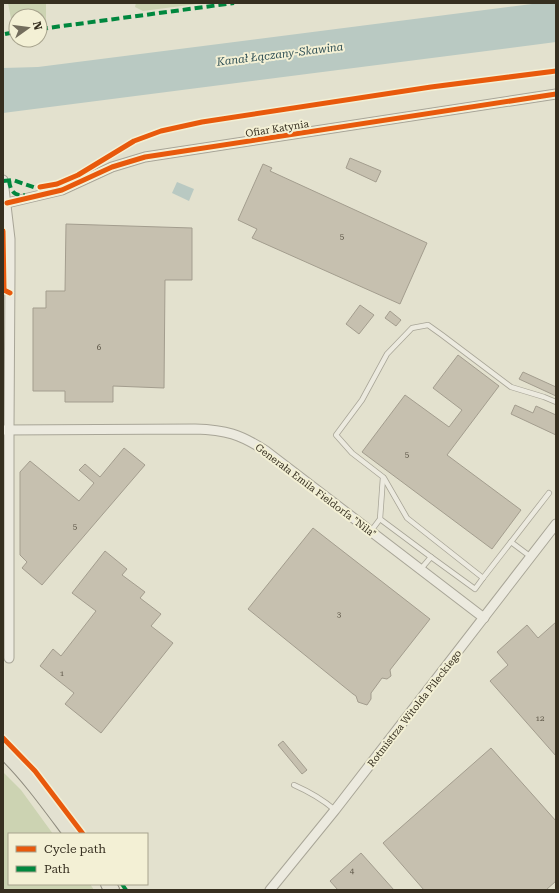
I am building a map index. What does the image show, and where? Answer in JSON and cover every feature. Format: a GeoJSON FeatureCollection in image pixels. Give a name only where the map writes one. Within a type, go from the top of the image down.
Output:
{"type":"FeatureCollection","features":[{"type":"Feature","properties":{"kind":"main road"},"geometry":{"type":"LineString","coordinates":[[3,752],[42,795],[70,833]]}},
{"type":"Feature","properties":{"kind":"street","name":"Ofiar Katynia"},"geometry":{"type":"LineString","coordinates":[[6,204],[62,190],[112,167],[145,157],[556,94]]}},
{"type":"Feature","properties":{"kind":"street"},"geometry":{"type":"LineString","coordinates":[[3,180],[10,239],[6,430],[9,658]]}},
{"type":"Feature","properties":{"kind":"street","name":"Generała Emila Fieldorfa \"Nila\""},"geometry":{"type":"LineString","coordinates":[[6,430],[195,429],[216,430],[234,434],[266,451],[484,618]]}},
{"type":"Feature","properties":{"kind":"street","name":"Rotmistrza Witolda Pileckiego"},"geometry":{"type":"LineString","coordinates":[[270,890],[335,810],[556,524]]}},
{"type":"Feature","properties":{"kind":"lane"},"geometry":{"type":"LineString","coordinates":[[483,578],[407,518],[383,477],[352,452],[336,435],[362,400],[387,354],[412,328],[428,325],[511,387],[556,402]]}},
{"type":"Feature","properties":{"kind":"lane"},"geometry":{"type":"LineString","coordinates":[[370,532],[380,519],[383,477]]}},
{"type":"Feature","properties":{"kind":"lane"},"geometry":{"type":"LineString","coordinates":[[380,519],[475,589],[549,493]]}},
{"type":"Feature","properties":{"kind":"lane"},"geometry":{"type":"LineString","coordinates":[[511,542],[531,557]]}},
{"type":"Feature","properties":{"kind":"lane"},"geometry":{"type":"LineString","coordinates":[[420,570],[431,557]]}},
{"type":"Feature","properties":{"kind":"lane"},"geometry":{"type":"LineString","coordinates":[[294,785],[321,798],[335,810]]}},
{"type":"Feature","properties":{"kind":"green space"},"geometry":{"type":"Polygon","coordinates":[[[8,3],[46,3],[46,8],[9,8],[8,3]]]}},
{"type":"Feature","properties":{"kind":"green space"},"geometry":{"type":"Polygon","coordinates":[[[136,3],[204,3],[143,11],[135,7],[136,3]]]}},
{"type":"Feature","properties":{"kind":"green space"},"geometry":{"type":"Polygon","coordinates":[[[3,772],[21,790],[52,833],[8,833],[8,885],[91,885],[94,890],[3,890],[3,772]]]}},
{"type":"Feature","properties":{"kind":"water","name":"Kanał Łączany-Skawina"},"geometry":{"type":"Polygon","coordinates":[[[540,3],[556,3],[556,42],[3,113],[3,68],[38,67],[540,3]]]}},
{"type":"Feature","properties":{"kind":"water"},"geometry":{"type":"Polygon","coordinates":[[[177,182],[194,189],[189,201],[172,193],[177,182]]]}},
{"type":"Feature","properties":{"kind":"building"},"geometry":{"type":"Polygon","coordinates":[[[350,158],[381,171],[376,182],[346,168],[350,158]]]}},
{"type":"Feature","properties":{"kind":"building"},"geometry":{"type":"Polygon","coordinates":[[[263,164],[272,168],[270,171],[427,243],[400,304],[252,238],[257,229],[238,220],[263,164]]]}},
{"type":"Feature","properties":{"kind":"building"},"geometry":{"type":"Polygon","coordinates":[[[66,224],[192,228],[192,280],[165,280],[164,388],[113,386],[113,402],[65,402],[65,391],[33,391],[33,308],[46,308],[46,291],[65,291],[66,224]]]}},
{"type":"Feature","properties":{"kind":"building"},"geometry":{"type":"Polygon","coordinates":[[[360,305],[374,315],[359,334],[346,324],[360,305]]]}},
{"type":"Feature","properties":{"kind":"building"},"geometry":{"type":"Polygon","coordinates":[[[390,311],[401,320],[396,326],[385,318],[390,311]]]}},
{"type":"Feature","properties":{"kind":"building"},"geometry":{"type":"Polygon","coordinates":[[[458,355],[499,386],[447,455],[521,510],[492,549],[362,452],[405,395],[449,427],[462,410],[433,388],[458,355]]]}},
{"type":"Feature","properties":{"kind":"building"},"geometry":{"type":"Polygon","coordinates":[[[523,372],[556,387],[556,396],[519,379],[523,372]]]}},
{"type":"Feature","properties":{"kind":"building"},"geometry":{"type":"Polygon","coordinates":[[[515,405],[533,413],[536,406],[556,415],[556,435],[511,414],[515,405]]]}},
{"type":"Feature","properties":{"kind":"building"},"geometry":{"type":"Polygon","coordinates":[[[124,448],[145,465],[42,585],[22,568],[27,562],[20,555],[20,472],[30,461],[79,501],[94,483],[79,470],[85,464],[100,477],[124,448]]]}},
{"type":"Feature","properties":{"kind":"building"},"geometry":{"type":"Polygon","coordinates":[[[313,528],[430,619],[390,670],[391,676],[387,679],[382,678],[371,693],[371,699],[367,705],[358,702],[356,696],[248,609],[313,528]]]}},
{"type":"Feature","properties":{"kind":"building"},"geometry":{"type":"Polygon","coordinates":[[[105,551],[127,569],[122,575],[145,592],[140,598],[161,614],[151,626],[173,643],[101,733],[65,704],[74,693],[40,666],[53,649],[61,656],[96,611],[72,593],[105,551]]]}},
{"type":"Feature","properties":{"kind":"building"},"geometry":{"type":"Polygon","coordinates":[[[556,622],[556,756],[490,681],[508,665],[497,652],[527,625],[538,638],[556,622]]]}},
{"type":"Feature","properties":{"kind":"building"},"geometry":{"type":"Polygon","coordinates":[[[283,741],[307,770],[302,774],[278,745],[283,741]]]}},
{"type":"Feature","properties":{"kind":"building"},"geometry":{"type":"Polygon","coordinates":[[[491,748],[556,821],[556,881],[546,890],[424,890],[383,843],[491,748]]]}},
{"type":"Feature","properties":{"kind":"building"},"geometry":{"type":"Polygon","coordinates":[[[361,853],[394,890],[338,890],[330,881],[361,853]]]}},
{"type":"Feature","properties":{"kind":"marked path"},"geometry":{"type":"LineString","coordinates":[[48,28],[234,3]]}},
{"type":"Feature","properties":{"kind":"marked path"},"geometry":{"type":"LineString","coordinates":[[9,180],[10,187],[15,194],[25,195]]}},
{"type":"Feature","properties":{"kind":"marked path"},"geometry":{"type":"LineString","coordinates":[[3,181],[13,180],[36,188],[40,187]]}},
{"type":"Feature","properties":{"kind":"marked path"},"geometry":{"type":"LineString","coordinates":[[123,885],[126,890]]}},
{"type":"Feature","properties":{"kind":"cycle path"},"geometry":{"type":"LineString","coordinates":[[40,187],[57,184],[78,175],[134,141],[161,131],[202,122],[431,87],[556,71]]}},
{"type":"Feature","properties":{"kind":"cycle path"},"geometry":{"type":"LineString","coordinates":[[7,203],[62,190],[112,167],[145,157],[556,94]]}},
{"type":"Feature","properties":{"kind":"cycle path"},"geometry":{"type":"LineString","coordinates":[[3,231],[4,290],[10,293]]}},
{"type":"Feature","properties":{"kind":"cycle path"},"geometry":{"type":"LineString","coordinates":[[3,738],[35,771],[82,833]]}}]}
